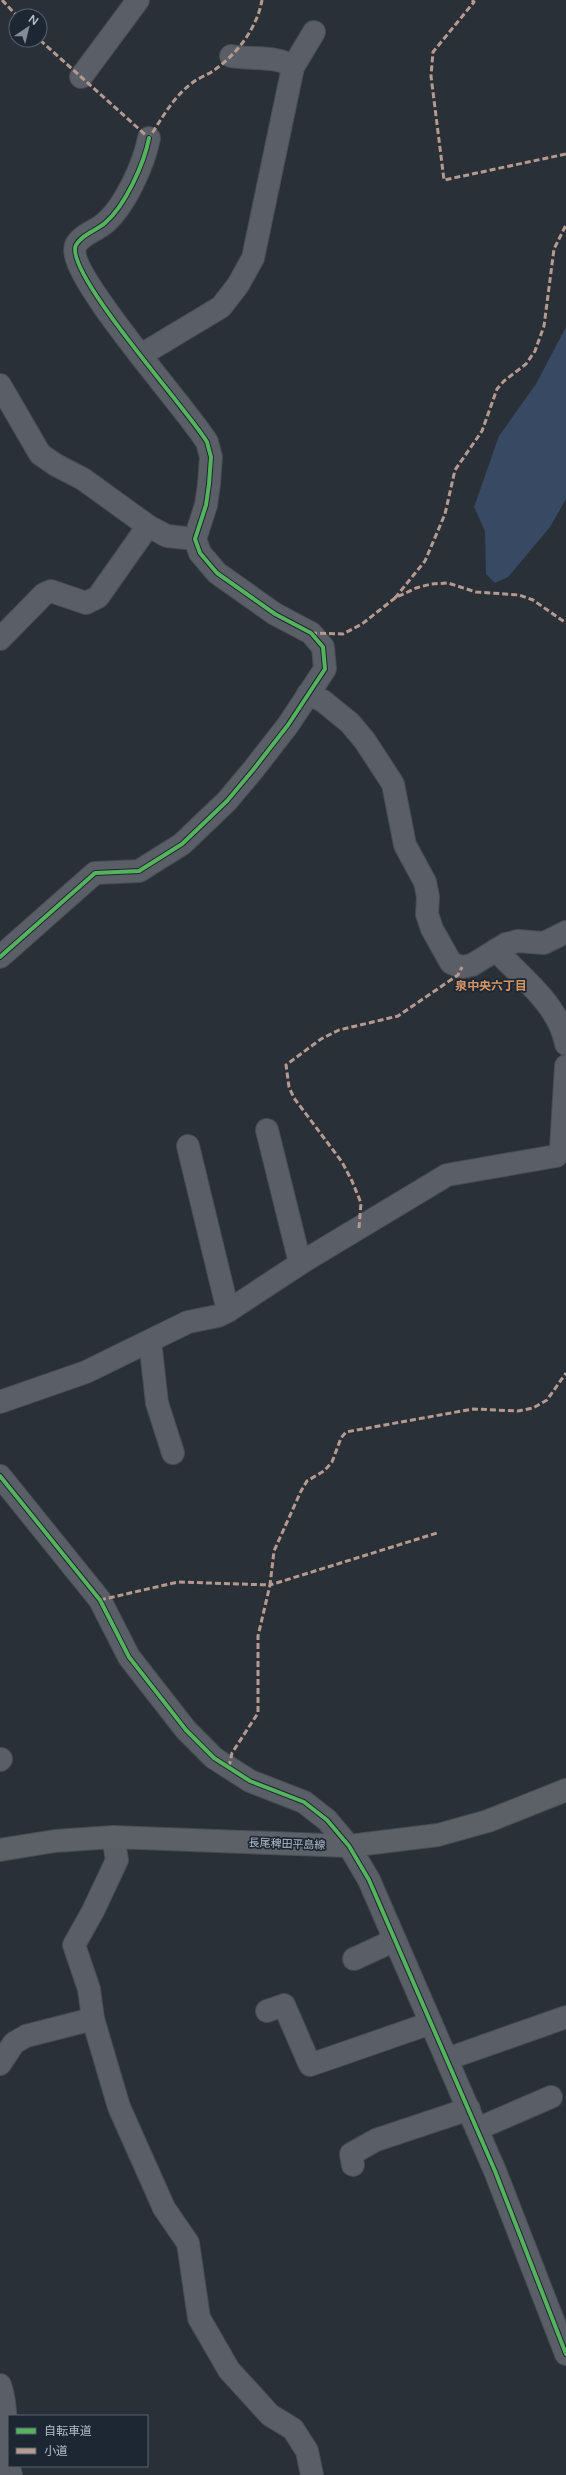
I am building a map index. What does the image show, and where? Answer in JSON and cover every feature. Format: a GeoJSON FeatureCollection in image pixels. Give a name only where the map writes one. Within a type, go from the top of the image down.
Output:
{"type":"FeatureCollection","features":[{"type":"Feature","properties":{"kind":"main road","name":"長尾稗田平島線"},"geometry":{"type":"LineString","coordinates":[[0,1850],[55,1840],[113,1837],[349,1846],[438,1835],[488,1821],[566,1790]]}},
{"type":"Feature","properties":{"kind":"street"},"geometry":{"type":"LineString","coordinates":[[81,77],[138,0]]}},
{"type":"Feature","properties":{"kind":"street"},"geometry":{"type":"LineString","coordinates":[[141,355],[221,307],[238,286],[253,258],[294,67],[314,32]]}},
{"type":"Feature","properties":{"kind":"street"},"geometry":{"type":"LineString","coordinates":[[231,56],[249,59],[285,60],[294,67]]}},
{"type":"Feature","properties":{"kind":"street"},"geometry":{"type":"LineString","coordinates":[[0,957],[95,873],[138,871],[182,844],[227,801],[253,770],[325,669],[323,647],[310,633],[275,614],[217,574],[200,553],[195,539],[206,505],[209,484],[211,457],[207,442],[92,290],[80,268],[75,252],[80,239],[106,222],[138,175],[149,138]]}},
{"type":"Feature","properties":{"kind":"street"},"geometry":{"type":"LineString","coordinates":[[0,385],[40,454],[56,466],[83,479],[148,526],[168,536],[195,539]]}},
{"type":"Feature","properties":{"kind":"street"},"geometry":{"type":"LineString","coordinates":[[0,639],[44,594],[51,591],[86,603],[98,597],[148,526]]}},
{"type":"Feature","properties":{"kind":"street"},"geometry":{"type":"LineString","coordinates":[[308,694],[323,702],[350,723],[366,742],[394,784],[405,846],[425,882],[428,897],[427,914],[432,929],[451,963],[462,967],[472,964],[506,944],[518,941],[544,943],[566,932]]}},
{"type":"Feature","properties":{"kind":"street"},"geometry":{"type":"LineString","coordinates":[[496,950],[551,1008],[562,1027],[566,1044]]}},
{"type":"Feature","properties":{"kind":"street"},"geometry":{"type":"LineString","coordinates":[[0,1402],[86,1372],[188,1322],[218,1316],[228,1311],[300,1263],[447,1175],[556,1156],[561,1149],[566,1066]]}},
{"type":"Feature","properties":{"kind":"street"},"geometry":{"type":"LineString","coordinates":[[266,1130],[300,1263]]}},
{"type":"Feature","properties":{"kind":"street"},"geometry":{"type":"LineString","coordinates":[[188,1146],[228,1311]]}},
{"type":"Feature","properties":{"kind":"street"},"geometry":{"type":"LineString","coordinates":[[150,1341],[157,1403],[173,1453]]}},
{"type":"Feature","properties":{"kind":"street"},"geometry":{"type":"LineString","coordinates":[[0,1476],[100,1600],[129,1657],[186,1730],[214,1758],[250,1781],[304,1802],[327,1820],[349,1846],[369,1880],[473,2119],[566,2354]]}},
{"type":"Feature","properties":{"kind":"street"},"geometry":{"type":"LineString","coordinates":[[113,1837],[117,1860],[93,1911],[74,1945],[89,1989],[93,2019],[119,2108],[164,2208],[188,2244],[199,2318],[229,2370],[270,2415],[293,2429],[307,2451],[312,2475]]}},
{"type":"Feature","properties":{"kind":"street"},"geometry":{"type":"LineString","coordinates":[[354,1959],[395,1940]]}},
{"type":"Feature","properties":{"kind":"street"},"geometry":{"type":"LineString","coordinates":[[283,2005],[310,2065],[431,2023]]}},
{"type":"Feature","properties":{"kind":"street"},"geometry":{"type":"LineString","coordinates":[[447,2060],[566,2017]]}},
{"type":"Feature","properties":{"kind":"street"},"geometry":{"type":"LineString","coordinates":[[0,2064],[14,2043],[26,2036],[93,2019]]}},
{"type":"Feature","properties":{"kind":"street"},"geometry":{"type":"LineString","coordinates":[[353,2165],[351,2154],[376,2140],[473,2119],[551,2097]]}},
{"type":"Feature","properties":{"kind":"street"},"geometry":{"type":"LineString","coordinates":[[0,2385],[5,2399],[3,2432],[8,2466]]}},
{"type":"Feature","properties":{"kind":"water"},"geometry":{"type":"Polygon","coordinates":[[[566,327],[566,499],[550,527],[508,577],[495,583],[486,574],[485,531],[474,507],[499,436],[536,384],[566,327]]]}},
{"type":"Feature","properties":{"kind":"marked path"},"geometry":{"type":"LineString","coordinates":[[2,0],[10,8]]}},
{"type":"Feature","properties":{"kind":"marked path"},"geometry":{"type":"LineString","coordinates":[[48,47],[149,138],[179,95],[194,82],[210,73],[236,51],[250,32],[262,0]]}},
{"type":"Feature","properties":{"kind":"marked path"},"geometry":{"type":"LineString","coordinates":[[472,0],[474,2],[433,52],[431,76],[444,180],[566,154]]}},
{"type":"Feature","properties":{"kind":"marked path"},"geometry":{"type":"LineString","coordinates":[[395,598],[425,561],[445,514],[455,470],[482,431],[497,389],[504,381],[526,364],[535,351],[544,326],[554,249],[566,225]]}},
{"type":"Feature","properties":{"kind":"marked path"},"geometry":{"type":"LineString","coordinates":[[311,633],[343,634],[362,624],[395,598],[416,588],[431,584],[448,583],[476,592],[519,595],[533,600],[566,623]]}},
{"type":"Feature","properties":{"kind":"marked path"},"geometry":{"type":"LineString","coordinates":[[359,1228],[361,1203],[352,1181],[342,1162],[294,1098],[289,1087],[286,1065],[321,1039],[339,1030],[398,1016],[458,975],[462,967]]}},
{"type":"Feature","properties":{"kind":"marked path"},"geometry":{"type":"LineString","coordinates":[[100,1600],[178,1582],[270,1585],[274,1551],[301,1491],[307,1481],[324,1471],[332,1462],[341,1438],[346,1432],[473,1409],[518,1411],[533,1408],[547,1400],[566,1373]]}},
{"type":"Feature","properties":{"kind":"marked path"},"geometry":{"type":"LineString","coordinates":[[229,1767],[232,1753],[258,1713],[258,1636],[270,1585],[437,1533]]}},
{"type":"Feature","properties":{"kind":"cycle path"},"geometry":{"type":"LineString","coordinates":[[0,957],[95,873],[139,871],[182,844],[227,801],[253,770],[288,725],[325,669],[323,647],[311,633],[275,614],[217,573],[200,553],[195,539],[206,505],[209,484],[211,457],[207,442],[107,311],[88,283],[77,260],[76,245],[85,235],[98,228],[112,216],[120,206],[133,184],[143,160],[149,138]]}},
{"type":"Feature","properties":{"kind":"cycle path"},"geometry":{"type":"LineString","coordinates":[[0,1476],[100,1600],[129,1657],[186,1730],[214,1758],[250,1781],[304,1802],[327,1820],[349,1846],[369,1880],[495,2171],[566,2354]]}},
{"type":"Feature","properties":{"kind":"district","name":"泉中央六丁目"},"geometry":{"type":"Point","coordinates":[491,986]}}]}
